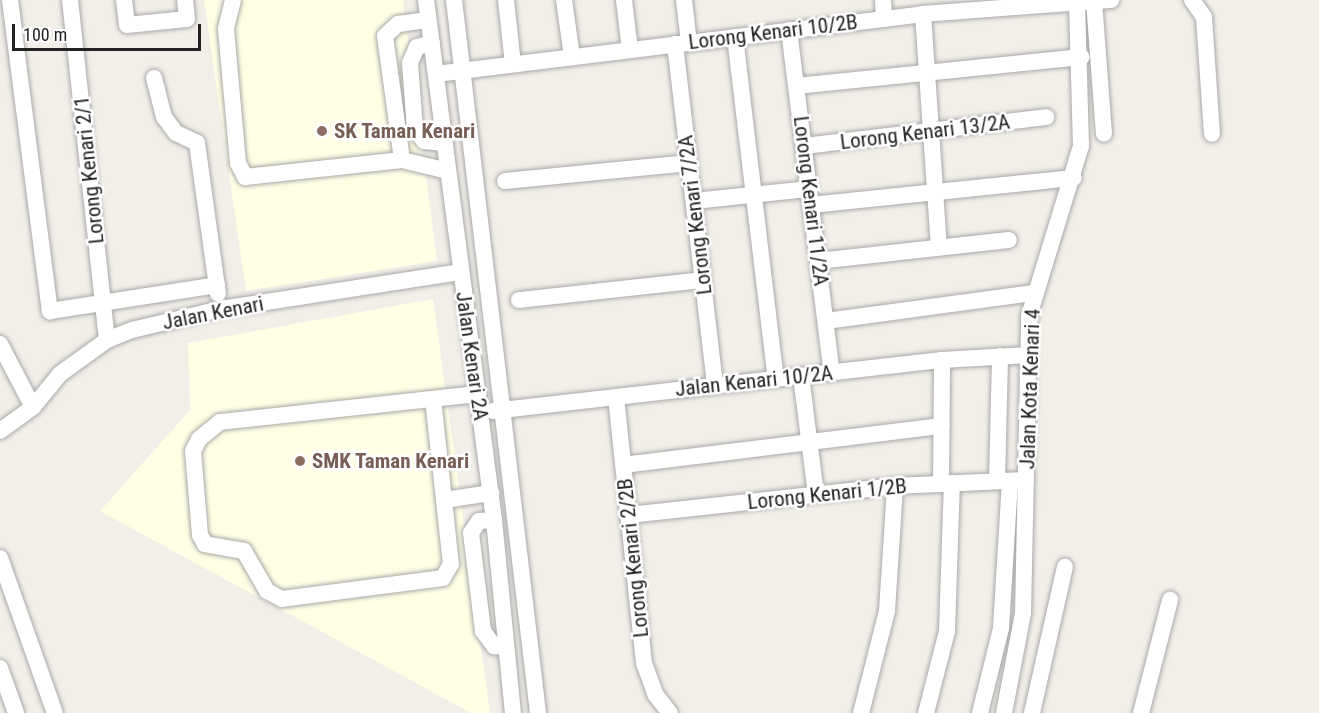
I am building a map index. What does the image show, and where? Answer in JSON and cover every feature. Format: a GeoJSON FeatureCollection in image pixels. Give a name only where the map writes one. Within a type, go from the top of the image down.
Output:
{"type":"FeatureCollection","features":[{"type":"Feature","properties":{"kind":"street"},"geometry":{"type":"LineString","coordinates":[[10,0],[50,311],[217,285]]}},
{"type":"Feature","properties":{"kind":"street","name":"Lorong Kenari 2/1"},"geometry":{"type":"LineString","coordinates":[[70,0],[107,340]]}},
{"type":"Feature","properties":{"kind":"street"},"geometry":{"type":"LineString","coordinates":[[124,0],[127,25],[187,19],[185,0]]}},
{"type":"Feature","properties":{"kind":"street"},"geometry":{"type":"LineString","coordinates":[[233,0],[226,29],[238,163],[246,177],[402,160],[448,171]]}},
{"type":"Feature","properties":{"kind":"street","name":"Jalan Kenari 2A"},"geometry":{"type":"LineString","coordinates":[[426,0],[491,493],[513,713]]}},
{"type":"Feature","properties":{"kind":"street","name":"Jalan Kenari 2A"},"geometry":{"type":"LineString","coordinates":[[454,0],[538,713]]}},
{"type":"Feature","properties":{"kind":"street"},"geometry":{"type":"LineString","coordinates":[[506,0],[513,64]]}},
{"type":"Feature","properties":{"kind":"street"},"geometry":{"type":"LineString","coordinates":[[564,0],[572,57]]}},
{"type":"Feature","properties":{"kind":"street"},"geometry":{"type":"LineString","coordinates":[[624,0],[630,50]]}},
{"type":"Feature","properties":{"kind":"street","name":"Lorong Kenari 7/2A"},"geometry":{"type":"LineString","coordinates":[[684,0],[682,44],[689,163],[715,386]]}},
{"type":"Feature","properties":{"kind":"street"},"geometry":{"type":"LineString","coordinates":[[883,0],[884,19]]}},
{"type":"Feature","properties":{"kind":"street","name":"Lorong Kenari 10/2B"},"geometry":{"type":"LineString","coordinates":[[436,74],[884,19],[934,9],[996,4],[1111,0]]}},
{"type":"Feature","properties":{"kind":"street"},"geometry":{"type":"LineString","coordinates":[[1192,0],[1204,17],[1212,134]]}},
{"type":"Feature","properties":{"kind":"street"},"geometry":{"type":"LineString","coordinates":[[1083,1],[1104,134]]}},
{"type":"Feature","properties":{"kind":"street","name":"Jalan Kota Kenari 4"},"geometry":{"type":"LineString","coordinates":[[1004,713],[1023,613],[1011,480],[1029,356],[1034,292],[1074,178],[1081,146],[1083,1]]}},
{"type":"Feature","properties":{"kind":"street"},"geometry":{"type":"LineString","coordinates":[[934,9],[927,73],[939,247]]}},
{"type":"Feature","properties":{"kind":"street"},"geometry":{"type":"LineString","coordinates":[[402,160],[386,36],[398,24],[428,20]]}},
{"type":"Feature","properties":{"kind":"street","name":"Lorong Kenari 11/2A"},"geometry":{"type":"LineString","coordinates":[[789,30],[832,373]]}},
{"type":"Feature","properties":{"kind":"street"},"geometry":{"type":"LineString","coordinates":[[735,37],[776,379]]}},
{"type":"Feature","properties":{"kind":"street"},"geometry":{"type":"LineString","coordinates":[[432,43],[417,47],[410,63],[415,129],[424,141],[444,143]]}},
{"type":"Feature","properties":{"kind":"street"},"geometry":{"type":"LineString","coordinates":[[796,86],[1082,57]]}},
{"type":"Feature","properties":{"kind":"street"},"geometry":{"type":"LineString","coordinates":[[154,78],[164,117],[176,133],[197,144],[221,309]]}},
{"type":"Feature","properties":{"kind":"street","name":"Lorong Kenari 13/2A"},"geometry":{"type":"LineString","coordinates":[[804,146],[1046,117]]}},
{"type":"Feature","properties":{"kind":"street"},"geometry":{"type":"LineString","coordinates":[[505,182],[689,163]]}},
{"type":"Feature","properties":{"kind":"street"},"geometry":{"type":"LineString","coordinates":[[694,201],[755,195],[810,197],[936,192],[1074,178]]}},
{"type":"Feature","properties":{"kind":"street"},"geometry":{"type":"LineString","coordinates":[[818,261],[1009,240]]}},
{"type":"Feature","properties":{"kind":"street","name":"Jalan Kenari"},"geometry":{"type":"LineString","coordinates":[[0,431],[33,408],[60,374],[107,340],[221,309],[461,272]]}},
{"type":"Feature","properties":{"kind":"street"},"geometry":{"type":"LineString","coordinates":[[519,300],[703,280]]}},
{"type":"Feature","properties":{"kind":"street"},"geometry":{"type":"LineString","coordinates":[[826,321],[1034,292]]}},
{"type":"Feature","properties":{"kind":"street"},"geometry":{"type":"LineString","coordinates":[[0,344],[33,408]]}},
{"type":"Feature","properties":{"kind":"street"},"geometry":{"type":"LineString","coordinates":[[980,713],[1001,628],[1011,480],[1000,356]]}},
{"type":"Feature","properties":{"kind":"street","name":"Jalan Kenari 10/2A"},"geometry":{"type":"LineString","coordinates":[[480,412],[942,360],[1029,356]]}},
{"type":"Feature","properties":{"kind":"street"},"geometry":{"type":"LineString","coordinates":[[926,713],[947,631],[947,483],[942,426],[942,360]]}},
{"type":"Feature","properties":{"kind":"street"},"geometry":{"type":"LineString","coordinates":[[801,376],[816,494]]}},
{"type":"Feature","properties":{"kind":"street"},"geometry":{"type":"LineString","coordinates":[[433,399],[451,564],[443,578],[282,599],[267,591],[244,551],[205,544],[192,465],[199,439],[220,422],[478,394]]}},
{"type":"Feature","properties":{"kind":"street","name":"Lorong Kenari 2/2B"},"geometry":{"type":"LineString","coordinates":[[616,397],[644,663],[655,694],[670,713]]}},
{"type":"Feature","properties":{"kind":"street"},"geometry":{"type":"LineString","coordinates":[[623,465],[942,426]]}},
{"type":"Feature","properties":{"kind":"street","name":"Lorong Kenari 1/2B"},"geometry":{"type":"LineString","coordinates":[[629,515],[895,486],[1011,480]]}},
{"type":"Feature","properties":{"kind":"street"},"geometry":{"type":"LineString","coordinates":[[861,713],[887,612],[895,486]]}},
{"type":"Feature","properties":{"kind":"street"},"geometry":{"type":"LineString","coordinates":[[444,500],[491,493]]}},
{"type":"Feature","properties":{"kind":"street"},"geometry":{"type":"LineString","coordinates":[[494,520],[479,521],[471,533],[483,631],[495,646],[506,646]]}},
{"type":"Feature","properties":{"kind":"street"},"geometry":{"type":"LineString","coordinates":[[0,558],[55,713]]}},
{"type":"Feature","properties":{"kind":"street"},"geometry":{"type":"LineString","coordinates":[[1032,713],[1065,567]]}},
{"type":"Feature","properties":{"kind":"street"},"geometry":{"type":"LineString","coordinates":[[1141,713],[1170,600]]}},
{"type":"Feature","properties":{"kind":"street"},"geometry":{"type":"LineString","coordinates":[[0,668],[15,713]]}},
{"type":"Feature","properties":{"kind":"shaded area","name":"SK Taman Kenari"},"geometry":{"type":"Polygon","coordinates":[[[204,0],[403,0],[437,261],[246,291],[204,0]]]}},
{"type":"Feature","properties":{"kind":"shaded area","name":"SMK Taman Kenari"},"geometry":{"type":"Polygon","coordinates":[[[433,299],[490,713],[471,713],[100,511],[190,410],[188,343],[433,299]]]}},
{"type":"Feature","properties":{"kind":"place","name":"SK Taman Kenari"},"geometry":{"type":"Point","coordinates":[322,131]}},
{"type":"Feature","properties":{"kind":"place","name":"SMK Taman Kenari"},"geometry":{"type":"Point","coordinates":[300,461]}}]}
